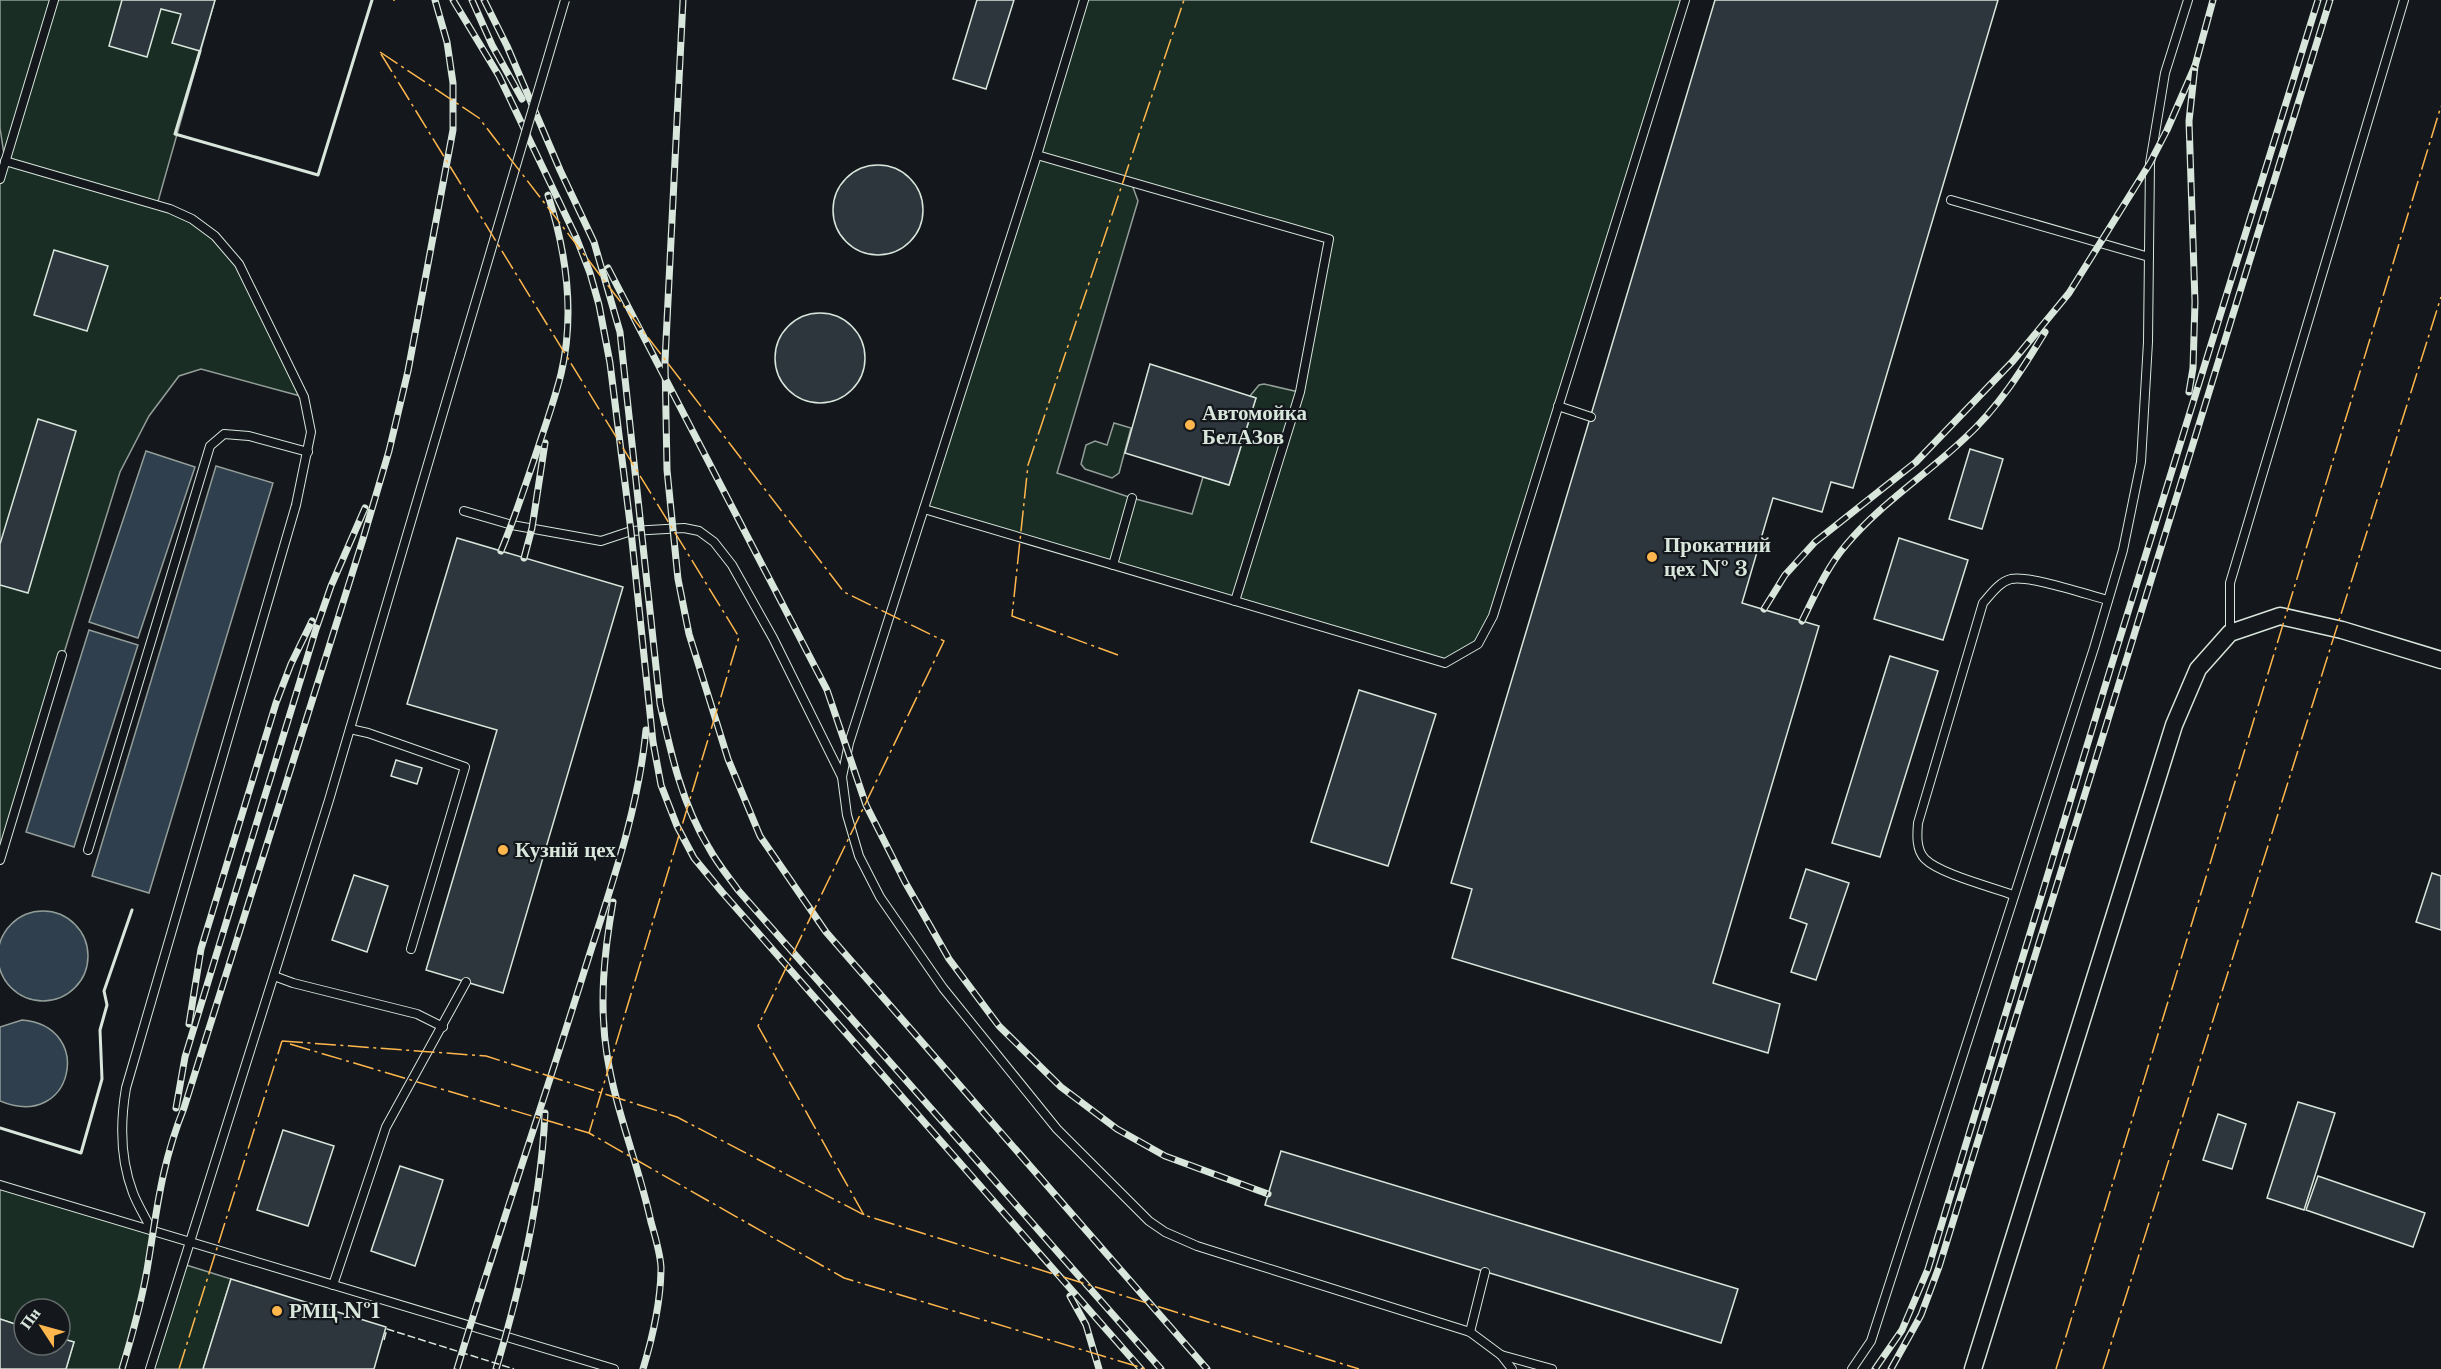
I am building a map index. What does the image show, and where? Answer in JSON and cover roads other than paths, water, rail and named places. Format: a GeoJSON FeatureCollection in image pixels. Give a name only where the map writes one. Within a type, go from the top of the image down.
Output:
{"type":"FeatureCollection","features":[{"type":"Feature","properties":{"kind":"street"},"geometry":{"type":"LineString","coordinates":[[1973,1369],[2174,725],[2198,669],[2230,633],[2280,616],[2342,630],[2441,660]]}},
{"type":"Feature","properties":{"kind":"lane"},"geometry":{"type":"LineString","coordinates":[[0,178],[54,0]]}},
{"type":"Feature","properties":{"kind":"lane"},"geometry":{"type":"LineString","coordinates":[[150,1369],[350,729],[565,0]]}},
{"type":"Feature","properties":{"kind":"lane"},"geometry":{"type":"LineString","coordinates":[[842,777],[849,743],[1037,155],[1084,0]]}},
{"type":"Feature","properties":{"kind":"lane"},"geometry":{"type":"LineString","coordinates":[[924,509],[1445,663],[1478,644],[1494,616],[1685,0]]}},
{"type":"Feature","properties":{"kind":"lane"},"geometry":{"type":"LineString","coordinates":[[1852,1369],[1871,1341],[2123,550],[2141,462],[2148,342],[2150,163],[2165,73],[2188,0]]}},
{"type":"Feature","properties":{"kind":"lane"},"geometry":{"type":"LineString","coordinates":[[2230,633],[2230,583],[2404,0]]}},
{"type":"Feature","properties":{"kind":"lane"},"geometry":{"type":"LineString","coordinates":[[1037,155],[1329,239],[1300,392],[1235,601]]}},
{"type":"Feature","properties":{"kind":"lane"},"geometry":{"type":"LineString","coordinates":[[5,161],[170,209],[192,219],[215,236],[239,264],[304,397],[311,432],[296,505],[126,1088],[121,1122],[127,1170],[134,1195],[152,1231]]}},
{"type":"Feature","properties":{"kind":"lane"},"geometry":{"type":"LineString","coordinates":[[1951,200],[2149,257]]}},
{"type":"Feature","properties":{"kind":"lane"},"geometry":{"type":"LineString","coordinates":[[1558,406],[1591,417]]}},
{"type":"Feature","properties":{"kind":"lane"},"geometry":{"type":"LineString","coordinates":[[88,850],[210,446],[224,434],[249,436],[308,452]]}},
{"type":"Feature","properties":{"kind":"lane"},"geometry":{"type":"LineString","coordinates":[[1113,565],[1132,498]]}},
{"type":"Feature","properties":{"kind":"lane"},"geometry":{"type":"LineString","coordinates":[[464,511],[512,525],[601,541],[631,531],[684,528],[699,531],[714,542],[732,565],[773,638],[842,777],[847,814],[859,856],[880,897],[943,988],[1057,1129],[1138,1211],[1165,1232],[1197,1246],[1470,1332],[1501,1355],[1512,1369]]}},
{"type":"Feature","properties":{"kind":"lane"},"geometry":{"type":"LineString","coordinates":[[2013,895],[1943,870],[1924,859],[1917,842],[1918,823],[1983,603],[1996,587],[2012,579],[2032,580],[2108,600]]}},
{"type":"Feature","properties":{"kind":"lane"},"geometry":{"type":"LineString","coordinates":[[0,860],[62,655]]}},
{"type":"Feature","properties":{"kind":"lane"},"geometry":{"type":"LineString","coordinates":[[350,729],[368,733],[465,767],[411,948]]}},
{"type":"Feature","properties":{"kind":"lane"},"geometry":{"type":"LineString","coordinates":[[274,976],[293,983],[417,1014],[443,1027]]}},
{"type":"Feature","properties":{"kind":"lane"},"geometry":{"type":"LineString","coordinates":[[333,1285],[386,1127],[466,982]]}},
{"type":"Feature","properties":{"kind":"lane"},"geometry":{"type":"LineString","coordinates":[[0,1185],[614,1369]]}},
{"type":"Feature","properties":{"kind":"lane"},"geometry":{"type":"LineString","coordinates":[[1470,1332],[1485,1272]]}},
{"type":"Feature","properties":{"kind":"lane"},"geometry":{"type":"LineString","coordinates":[[1501,1355],[1552,1369]]}},
{"type":"Feature","properties":{"kind":"water"},"geometry":{"type":"Polygon","coordinates":[[[146,451],[195,467],[138,638],[89,622],[146,451]]]}},
{"type":"Feature","properties":{"kind":"water"},"geometry":{"type":"Polygon","coordinates":[[[216,466],[273,483],[149,893],[92,876],[216,466]]]}},
{"type":"Feature","properties":{"kind":"water"},"geometry":{"type":"Polygon","coordinates":[[[89,630],[138,645],[74,847],[26,832],[89,630]]]}},
{"type":"Feature","properties":{"kind":"water"},"geometry":{"type":"Polygon","coordinates":[[[43,911],[60,914],[75,924],[85,939],[88,956],[85,973],[75,988],[60,998],[43,1001],[26,998],[11,988],[1,973],[-2,956],[1,939],[11,924],[26,914],[43,911]]]}},
{"type":"Feature","properties":{"kind":"water"},"geometry":{"type":"Polygon","coordinates":[[[22,1020],[45,1026],[60,1040],[67,1056],[66,1074],[59,1091],[45,1102],[25,1107],[0,1101],[0,1027],[22,1020]]]}},
{"type":"Feature","properties":{"kind":"railway"},"geometry":{"type":"LineString","coordinates":[[122,1369],[142,1295],[170,1149],[363,539],[389,451],[408,371],[453,130],[453,83],[447,42],[435,0]]}},
{"type":"Feature","properties":{"kind":"railway"},"geometry":{"type":"LineString","coordinates":[[453,0],[499,76],[576,237],[599,305],[610,363],[631,531],[653,742],[661,785],[677,826],[694,858],[722,892],[1141,1369]]}},
{"type":"Feature","properties":{"kind":"railway"},"geometry":{"type":"LineString","coordinates":[[472,0],[492,45],[522,99]]}},
{"type":"Feature","properties":{"kind":"railway"},"geometry":{"type":"LineString","coordinates":[[484,0],[507,46],[560,170],[594,242],[620,332],[660,704],[678,778],[700,831],[738,890],[1161,1369]]}},
{"type":"Feature","properties":{"kind":"railway"},"geometry":{"type":"LineString","coordinates":[[683,0],[665,361],[667,470],[678,579],[689,634],[728,759],[760,836],[826,932],[1207,1369]]}},
{"type":"Feature","properties":{"kind":"railway"},"geometry":{"type":"LineString","coordinates":[[2189,392],[2193,368],[2195,302],[2189,121],[2195,66],[2213,0]]}},
{"type":"Feature","properties":{"kind":"railway"},"geometry":{"type":"LineString","coordinates":[[1875,1369],[1902,1330],[1928,1269],[2110,670],[2318,0]]}},
{"type":"Feature","properties":{"kind":"railway"},"geometry":{"type":"LineString","coordinates":[[1891,1369],[1921,1315],[1939,1267],[2330,0]]}},
{"type":"Feature","properties":{"kind":"railway"},"geometry":{"type":"LineString","coordinates":[[1764,609],[1785,575],[1815,542],[1916,462],[2013,361],[2069,293],[2150,163],[2195,66]]}},
{"type":"Feature","properties":{"kind":"railway"},"geometry":{"type":"LineString","coordinates":[[501,551],[549,416],[565,352],[568,306],[564,261],[548,195]]}},
{"type":"Feature","properties":{"kind":"railway"},"geometry":{"type":"LineString","coordinates":[[608,268],[827,690],[866,805],[905,882],[949,959],[999,1026],[1061,1087],[1117,1129],[1165,1156],[1268,1194]]}},
{"type":"Feature","properties":{"kind":"railway"},"geometry":{"type":"LineString","coordinates":[[1802,621],[1827,572],[1846,545],[1873,516],[1950,452],[1977,426],[2009,388],[2045,332]]}},
{"type":"Feature","properties":{"kind":"railway"},"geometry":{"type":"LineString","coordinates":[[524,558],[532,528],[545,443]]}},
{"type":"Feature","properties":{"kind":"railway"},"geometry":{"type":"LineString","coordinates":[[176,1108],[185,1057],[316,629],[331,586],[365,508]]}},
{"type":"Feature","properties":{"kind":"railway"},"geometry":{"type":"LineString","coordinates":[[189,1024],[201,949],[276,703],[291,664],[312,621]]}},
{"type":"Feature","properties":{"kind":"railway"},"geometry":{"type":"LineString","coordinates":[[457,1369],[612,882],[636,792],[646,730]]}},
{"type":"Feature","properties":{"kind":"railway"},"geometry":{"type":"LineString","coordinates":[[613,902],[607,940],[603,998],[607,1055],[616,1097],[657,1244],[661,1267],[656,1318],[643,1369]]}},
{"type":"Feature","properties":{"kind":"railway"},"geometry":{"type":"LineString","coordinates":[[496,1369],[514,1306],[528,1242],[539,1178],[545,1113]]}},
{"type":"Feature","properties":{"kind":"railway"},"geometry":{"type":"LineString","coordinates":[[1070,1296],[1086,1325],[1099,1369]]}},
{"type":"Feature","properties":{"kind":"place","name":"Автомойка БелАЗов"},"geometry":{"type":"Point","coordinates":[1190,425]}},
{"type":"Feature","properties":{"kind":"place","name":"Прокатний цех № 3"},"geometry":{"type":"Point","coordinates":[1652,557]}},
{"type":"Feature","properties":{"kind":"place","name":"Кузній цех"},"geometry":{"type":"Point","coordinates":[503,850]}},
{"type":"Feature","properties":{"kind":"place","name":"РМЦ №1"},"geometry":{"type":"Point","coordinates":[277,1311]}}]}
